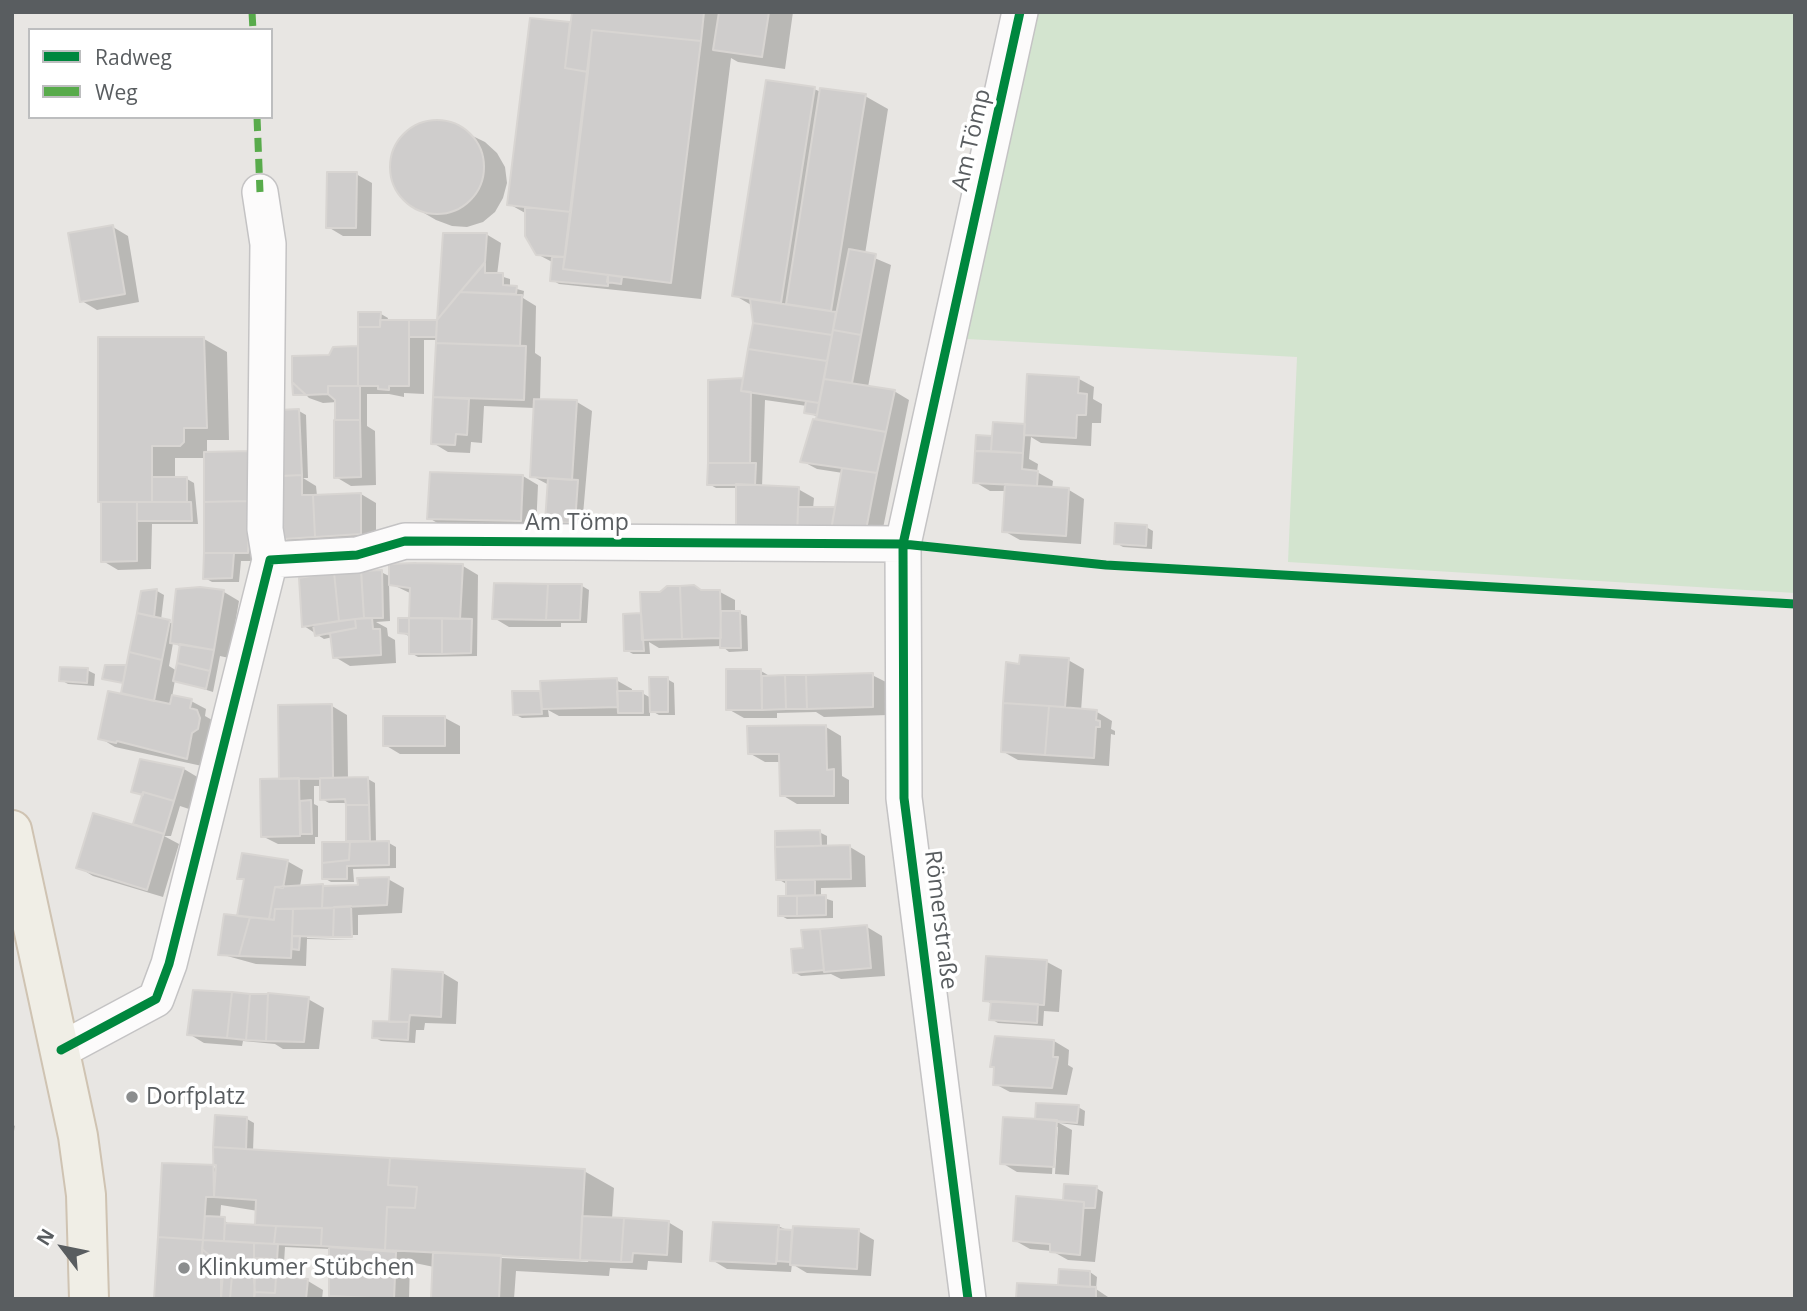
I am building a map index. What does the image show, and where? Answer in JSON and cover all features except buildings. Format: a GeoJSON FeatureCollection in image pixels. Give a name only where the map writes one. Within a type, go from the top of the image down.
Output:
{"type":"FeatureCollection","features":[{"type":"Feature","properties":{"kind":"main road"},"geometry":{"type":"LineString","coordinates":[[15,850],[61,1050],[86,1195],[89,1299]]}},
{"type":"Feature","properties":{"kind":"street","name":"Am Tömp"},"geometry":{"type":"LineString","coordinates":[[270,560],[357,555],[405,541],[903,544],[1020,12]]}},
{"type":"Feature","properties":{"kind":"street"},"geometry":{"type":"LineString","coordinates":[[61,1050],[156,999],[169,964],[270,560],[264,529],[268,244],[260,192]]}},
{"type":"Feature","properties":{"kind":"street","name":"Römerstraße"},"geometry":{"type":"LineString","coordinates":[[903,544],[904,798],[968,1299]]}},
{"type":"Feature","properties":{"kind":"green space"},"geometry":{"type":"Polygon","coordinates":[[[1036,12],[1795,12],[1795,593],[1288,562],[1297,357],[967,339],[1036,12]]]}},
{"type":"Feature","properties":{"kind":"marked path"},"geometry":{"type":"LineString","coordinates":[[252,12],[253,28]]}},
{"type":"Feature","properties":{"kind":"marked path"},"geometry":{"type":"LineString","coordinates":[[257,119],[260,192]]}},
{"type":"Feature","properties":{"kind":"cycle path"},"geometry":{"type":"LineString","coordinates":[[968,1299],[904,798],[903,544],[1020,12]]}},
{"type":"Feature","properties":{"kind":"cycle path"},"geometry":{"type":"LineString","coordinates":[[61,1050],[156,999],[169,964],[270,560],[357,555],[405,541],[903,544],[1106,565],[1795,604]]}},
{"type":"Feature","properties":{"kind":"place","name":"Dorfplatz"},"geometry":{"type":"Point","coordinates":[132,1097]}},
{"type":"Feature","properties":{"kind":"place","name":"Klinkumer Stübchen"},"geometry":{"type":"Point","coordinates":[184,1268]}}]}
